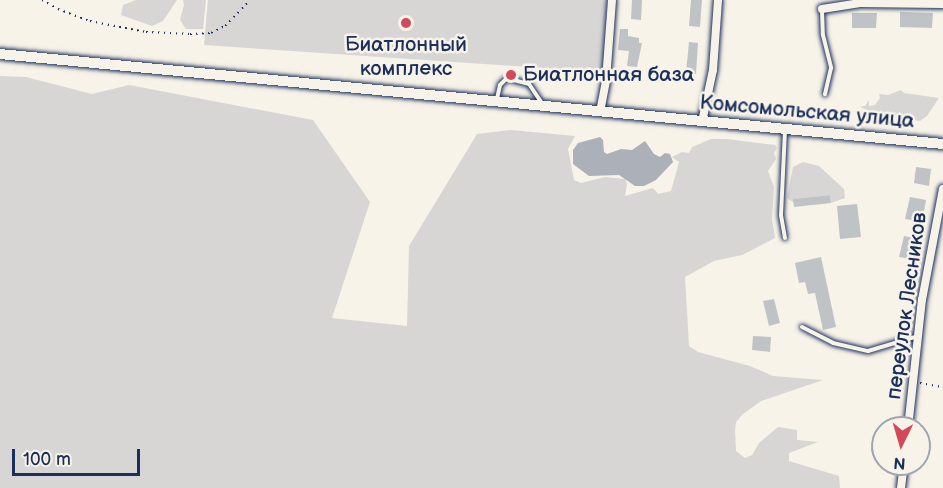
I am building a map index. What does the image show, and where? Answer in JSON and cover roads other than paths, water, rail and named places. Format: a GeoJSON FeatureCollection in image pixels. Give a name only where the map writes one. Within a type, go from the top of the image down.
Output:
{"type":"FeatureCollection","features":[{"type":"Feature","properties":{"kind":"main road","name":"Комсомольская улица"},"geometry":{"type":"LineString","coordinates":[[0,54],[943,144]]}},
{"type":"Feature","properties":{"kind":"street"},"geometry":{"type":"LineString","coordinates":[[600,112],[606,80],[612,0]]}},
{"type":"Feature","properties":{"kind":"street"},"geometry":{"type":"LineString","coordinates":[[702,122],[713,70],[718,0]]}},
{"type":"Feature","properties":{"kind":"street"},"geometry":{"type":"LineString","coordinates":[[822,9],[859,3],[943,4]]}},
{"type":"Feature","properties":{"kind":"street","name":"переулок Лесников"},"geometry":{"type":"LineString","coordinates":[[910,416],[922,300],[943,189]]}},
{"type":"Feature","properties":{"kind":"lane"},"geometry":{"type":"LineString","coordinates":[[822,9],[823,35],[831,68],[825,94]]}},
{"type":"Feature","properties":{"kind":"lane"},"geometry":{"type":"LineString","coordinates":[[496,102],[500,85],[506,79],[510,79],[522,81],[534,88],[543,107]]}},
{"type":"Feature","properties":{"kind":"lane"},"geometry":{"type":"LineString","coordinates":[[785,130],[781,215],[785,238]]}},
{"type":"Feature","properties":{"kind":"lane"},"geometry":{"type":"LineString","coordinates":[[802,327],[833,343],[868,351],[919,335]]}},
{"type":"Feature","properties":{"kind":"place","name":"Биатлонный комплекс"},"geometry":{"type":"Point","coordinates":[406,23]}},
{"type":"Feature","properties":{"kind":"place","name":"Биатлонная база"},"geometry":{"type":"Point","coordinates":[511,75]}}]}
